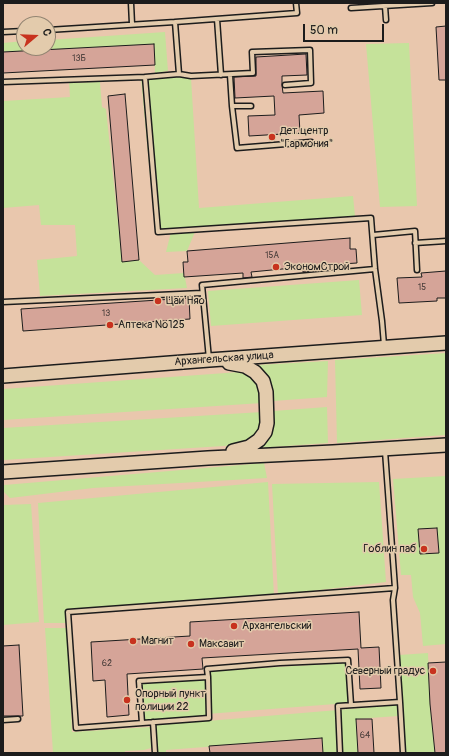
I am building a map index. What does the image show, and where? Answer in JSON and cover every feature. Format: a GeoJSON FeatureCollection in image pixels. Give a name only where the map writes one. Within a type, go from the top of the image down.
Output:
{"type":"FeatureCollection","features":[{"type":"Feature","properties":{"kind":"main road","name":"Архангельская улица"},"geometry":{"type":"LineString","coordinates":[[3,376],[446,343]]}},
{"type":"Feature","properties":{"kind":"main road"},"geometry":{"type":"LineString","coordinates":[[208,458],[249,447],[259,440],[265,432],[267,423],[266,392],[263,381],[255,372],[245,366],[209,360]]}},
{"type":"Feature","properties":{"kind":"main road"},"geometry":{"type":"LineString","coordinates":[[3,472],[208,458],[446,445]]}},
{"type":"Feature","properties":{"kind":"lane"},"geometry":{"type":"LineString","coordinates":[[131,3],[132,24]]}},
{"type":"Feature","properties":{"kind":"lane"},"geometry":{"type":"LineString","coordinates":[[56,29],[297,13],[296,3]]}},
{"type":"Feature","properties":{"kind":"lane"},"geometry":{"type":"LineString","coordinates":[[351,8],[360,5],[385,6],[432,3]]}},
{"type":"Feature","properties":{"kind":"lane"},"geometry":{"type":"LineString","coordinates":[[385,6],[386,20]]}},
{"type":"Feature","properties":{"kind":"lane"},"geometry":{"type":"LineString","coordinates":[[217,19],[221,75]]}},
{"type":"Feature","properties":{"kind":"lane"},"geometry":{"type":"LineString","coordinates":[[175,22],[179,74]]}},
{"type":"Feature","properties":{"kind":"lane"},"geometry":{"type":"LineString","coordinates":[[3,32],[16,31]]}},
{"type":"Feature","properties":{"kind":"lane"},"geometry":{"type":"LineString","coordinates":[[3,82],[145,77],[179,74],[191,76],[253,74],[252,52],[310,50],[311,83],[285,84]]}},
{"type":"Feature","properties":{"kind":"lane"},"geometry":{"type":"LineString","coordinates":[[230,75],[237,148],[311,142]]}},
{"type":"Feature","properties":{"kind":"lane"},"geometry":{"type":"LineString","coordinates":[[145,77],[158,232],[371,218],[384,347]]}},
{"type":"Feature","properties":{"kind":"lane"},"geometry":{"type":"LineString","coordinates":[[232,106],[252,106]]}},
{"type":"Feature","properties":{"kind":"lane"},"geometry":{"type":"LineString","coordinates":[[373,235],[415,231],[417,270]]}},
{"type":"Feature","properties":{"kind":"lane"},"geometry":{"type":"LineString","coordinates":[[415,243],[446,241]]}},
{"type":"Feature","properties":{"kind":"lane"},"geometry":{"type":"LineString","coordinates":[[209,360],[202,285],[375,269]]}},
{"type":"Feature","properties":{"kind":"lane"},"geometry":{"type":"LineString","coordinates":[[3,302],[202,292]]}},
{"type":"Feature","properties":{"kind":"lane"},"geometry":{"type":"LineString","coordinates":[[385,449],[395,588],[393,600],[403,753]]}},
{"type":"Feature","properties":{"kind":"lane"},"geometry":{"type":"LineString","coordinates":[[351,705],[348,660],[207,669],[209,718],[76,728],[68,612],[395,588]]}},
{"type":"Feature","properties":{"kind":"lane"},"geometry":{"type":"LineString","coordinates":[[142,723],[139,681],[208,677]]}},
{"type":"Feature","properties":{"kind":"lane"},"geometry":{"type":"LineString","coordinates":[[340,753],[338,706],[400,702]]}},
{"type":"Feature","properties":{"kind":"lane"},"geometry":{"type":"LineString","coordinates":[[3,720],[18,719]]}},
{"type":"Feature","properties":{"kind":"lane"},"geometry":{"type":"LineString","coordinates":[[153,722],[155,753]]}},
{"type":"Feature","properties":{"kind":"green space"},"geometry":{"type":"Polygon","coordinates":[[[165,32],[168,71],[155,73],[154,45],[56,50],[56,39],[165,32]]]}},
{"type":"Feature","properties":{"kind":"green space"},"geometry":{"type":"Polygon","coordinates":[[[16,42],[16,51],[3,52],[3,43],[16,42]]]}},
{"type":"Feature","properties":{"kind":"green space"},"geometry":{"type":"Polygon","coordinates":[[[409,43],[417,206],[380,207],[366,44],[409,43]]]}},
{"type":"Feature","properties":{"kind":"green space"},"geometry":{"type":"Polygon","coordinates":[[[173,77],[191,78],[199,208],[353,196],[355,216],[197,227],[187,251],[166,252],[171,232],[164,229],[155,229],[141,79],[173,77]]]}},
{"type":"Feature","properties":{"kind":"green space"},"geometry":{"type":"Polygon","coordinates":[[[100,82],[102,107],[106,109],[122,261],[139,260],[155,275],[184,273],[187,288],[40,296],[37,260],[77,256],[75,225],[41,225],[39,205],[3,208],[3,101],[70,97],[69,83],[100,82]]]}},
{"type":"Feature","properties":{"kind":"green space"},"geometry":{"type":"Polygon","coordinates":[[[359,280],[362,315],[211,326],[208,291],[359,280]]]}},
{"type":"Feature","properties":{"kind":"green space"},"geometry":{"type":"Polygon","coordinates":[[[446,353],[446,435],[337,443],[335,360],[446,353]]]}},
{"type":"Feature","properties":{"kind":"green space"},"geometry":{"type":"Polygon","coordinates":[[[328,361],[327,397],[273,401],[269,379],[257,365],[328,361]]]}},
{"type":"Feature","properties":{"kind":"green space"},"geometry":{"type":"Polygon","coordinates":[[[240,372],[251,376],[258,383],[262,403],[3,420],[3,389],[240,372]]]}},
{"type":"Feature","properties":{"kind":"green space"},"geometry":{"type":"Polygon","coordinates":[[[327,407],[328,443],[258,448],[273,411],[327,407]]]}},
{"type":"Feature","properties":{"kind":"green space"},"geometry":{"type":"Polygon","coordinates":[[[262,412],[259,432],[254,439],[239,445],[3,460],[3,428],[262,412]]]}},
{"type":"Feature","properties":{"kind":"green space"},"geometry":{"type":"Polygon","coordinates":[[[264,463],[267,478],[93,488],[10,498],[4,492],[4,485],[264,463]]]}},
{"type":"Feature","properties":{"kind":"green space"},"geometry":{"type":"Polygon","coordinates":[[[446,476],[446,644],[423,646],[420,613],[413,597],[411,575],[401,575],[393,479],[446,476]]]}},
{"type":"Feature","properties":{"kind":"green space"},"geometry":{"type":"Polygon","coordinates":[[[268,482],[274,596],[66,610],[67,623],[44,623],[38,503],[268,482]]]}},
{"type":"Feature","properties":{"kind":"green space"},"geometry":{"type":"Polygon","coordinates":[[[379,482],[386,582],[278,595],[272,484],[379,482]]]}},
{"type":"Feature","properties":{"kind":"green space"},"geometry":{"type":"Polygon","coordinates":[[[31,504],[39,622],[3,625],[3,505],[31,504]]]}},
{"type":"Feature","properties":{"kind":"green space"},"geometry":{"type":"Polygon","coordinates":[[[45,628],[67,628],[72,732],[150,727],[151,748],[125,751],[125,753],[53,753],[45,628]]]}},
{"type":"Feature","properties":{"kind":"green space"},"geometry":{"type":"Polygon","coordinates":[[[428,653],[430,704],[435,753],[405,753],[399,655],[428,653]]]}},
{"type":"Feature","properties":{"kind":"green space"},"geometry":{"type":"Polygon","coordinates":[[[346,663],[348,703],[207,714],[207,721],[397,705],[398,716],[356,719],[358,753],[323,753],[322,738],[166,750],[166,753],[158,753],[155,720],[144,720],[142,683],[210,679],[210,671],[346,663]]]}},
{"type":"Feature","properties":{"kind":"building"},"geometry":{"type":"Polygon","coordinates":[[[446,26],[446,80],[439,80],[436,27],[446,26]]]}},
{"type":"Feature","properties":{"kind":"building"},"geometry":{"type":"Polygon","coordinates":[[[154,44],[155,65],[3,73],[3,52],[16,51],[16,56],[56,56],[56,49],[154,44]]]}},
{"type":"Feature","properties":{"kind":"building"},"geometry":{"type":"Polygon","coordinates":[[[306,54],[307,75],[282,76],[283,93],[323,91],[324,113],[299,115],[300,133],[249,136],[248,116],[275,115],[274,96],[235,98],[234,77],[256,76],[256,57],[306,54]]]}},
{"type":"Feature","properties":{"kind":"building"},"geometry":{"type":"Polygon","coordinates":[[[125,94],[139,260],[122,262],[108,96],[125,94]]]}},
{"type":"Feature","properties":{"kind":"building"},"geometry":{"type":"Polygon","coordinates":[[[350,238],[350,249],[356,249],[357,263],[311,266],[312,271],[303,272],[303,267],[251,272],[252,277],[243,278],[243,273],[184,277],[183,262],[188,262],[187,251],[350,238]]]}},
{"type":"Feature","properties":{"kind":"building"},"geometry":{"type":"Polygon","coordinates":[[[446,271],[446,298],[437,298],[437,301],[399,303],[397,278],[422,277],[421,273],[446,271]]]}},
{"type":"Feature","properties":{"kind":"building"},"geometry":{"type":"Polygon","coordinates":[[[189,298],[190,319],[23,331],[21,309],[189,298]]]}},
{"type":"Feature","properties":{"kind":"building"},"geometry":{"type":"Polygon","coordinates":[[[437,528],[439,553],[420,554],[418,529],[437,528]]]}},
{"type":"Feature","properties":{"kind":"building"},"geometry":{"type":"Polygon","coordinates":[[[359,612],[361,648],[379,647],[381,688],[360,689],[358,649],[202,658],[203,669],[127,674],[129,715],[107,717],[105,680],[93,681],[91,642],[190,636],[190,622],[359,612]]]}},
{"type":"Feature","properties":{"kind":"building"},"geometry":{"type":"Polygon","coordinates":[[[19,645],[23,716],[3,716],[3,646],[19,645]]]}},
{"type":"Feature","properties":{"kind":"building"},"geometry":{"type":"Polygon","coordinates":[[[446,662],[446,753],[435,753],[428,663],[446,662]]]}},
{"type":"Feature","properties":{"kind":"building"},"geometry":{"type":"Polygon","coordinates":[[[356,719],[372,719],[374,753],[358,753],[356,719]]]}},
{"type":"Feature","properties":{"kind":"building"},"geometry":{"type":"Polygon","coordinates":[[[322,738],[323,753],[210,753],[209,746],[322,738]]]}},
{"type":"Feature","properties":{"kind":"place","name":"Дет.центр \"Гармония\""},"geometry":{"type":"Point","coordinates":[272,137]}},
{"type":"Feature","properties":{"kind":"place","name":"ЭкономСтрой"},"geometry":{"type":"Point","coordinates":[276,267]}},
{"type":"Feature","properties":{"kind":"place","name":"Цай Няо"},"geometry":{"type":"Point","coordinates":[158,301]}},
{"type":"Feature","properties":{"kind":"place","name":"Аптека №125"},"geometry":{"type":"Point","coordinates":[110,325]}},
{"type":"Feature","properties":{"kind":"place","name":"Гоблин паб"},"geometry":{"type":"Point","coordinates":[424,549]}},
{"type":"Feature","properties":{"kind":"place","name":"Архангельский"},"geometry":{"type":"Point","coordinates":[234,626]}},
{"type":"Feature","properties":{"kind":"place","name":"Магнит"},"geometry":{"type":"Point","coordinates":[133,641]}},
{"type":"Feature","properties":{"kind":"place","name":"Максавит"},"geometry":{"type":"Point","coordinates":[191,644]}},
{"type":"Feature","properties":{"kind":"place","name":"Северный градус"},"geometry":{"type":"Point","coordinates":[433,671]}},
{"type":"Feature","properties":{"kind":"place","name":"Опорный пункт полиции 22"},"geometry":{"type":"Point","coordinates":[127,700]}}]}
